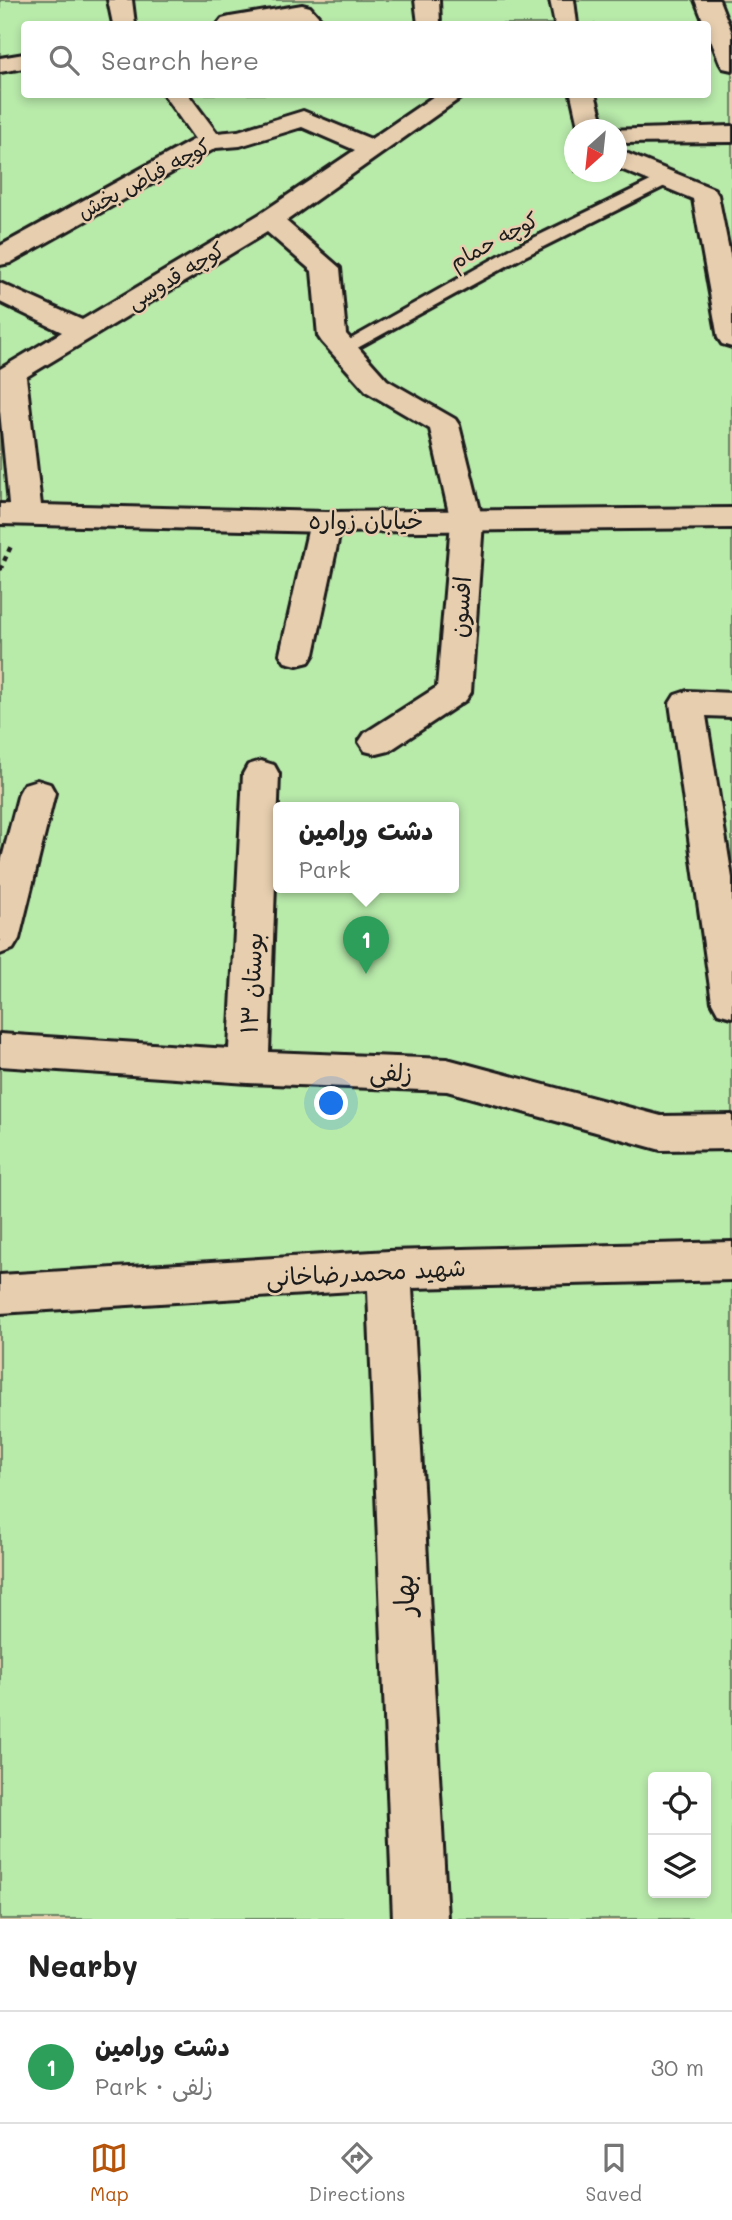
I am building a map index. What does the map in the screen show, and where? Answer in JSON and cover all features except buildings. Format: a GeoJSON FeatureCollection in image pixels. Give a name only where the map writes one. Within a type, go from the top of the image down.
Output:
{"type":"FeatureCollection","features":[{"type":"Feature","properties":{"kind":"street"},"geometry":{"type":"LineString","coordinates":[[120,0],[124,21]]}},
{"type":"Feature","properties":{"kind":"street"},"geometry":{"type":"LineString","coordinates":[[427,0],[429,21]]}},
{"type":"Feature","properties":{"kind":"street"},"geometry":{"type":"LineString","coordinates":[[562,0],[566,21]]}},
{"type":"Feature","properties":{"kind":"street"},"geometry":{"type":"LineString","coordinates":[[707,0],[732,63]]}},
{"type":"Feature","properties":{"kind":"street"},"geometry":{"type":"LineString","coordinates":[[248,21],[302,12],[311,21]]}},
{"type":"Feature","properties":{"kind":"street"},"geometry":{"type":"LineString","coordinates":[[0,65],[21,62]]}},
{"type":"Feature","properties":{"kind":"street"},"geometry":{"type":"LineString","coordinates":[[179,98],[210,141]]}},
{"type":"Feature","properties":{"kind":"street","name":"کوچه قدوسی"},"geometry":{"type":"LineString","coordinates":[[13,514],[11,374],[269,220],[448,98]]}},
{"type":"Feature","properties":{"kind":"street"},"geometry":{"type":"LineString","coordinates":[[584,98],[589,119]]}},
{"type":"Feature","properties":{"kind":"street","name":"کوچه فیاض بخش"},"geometry":{"type":"LineString","coordinates":[[0,257],[210,141],[240,138],[303,119],[374,149]]}},
{"type":"Feature","properties":{"kind":"street"},"geometry":{"type":"LineString","coordinates":[[627,135],[732,134]]}},
{"type":"Feature","properties":{"kind":"street"},"geometry":{"type":"LineString","coordinates":[[627,161],[705,195],[732,338]]}},
{"type":"Feature","properties":{"kind":"street","name":"افسون"},"geometry":{"type":"LineString","coordinates":[[269,220],[326,268],[332,336],[377,386],[444,425],[467,522],[454,692],[377,742]]}},
{"type":"Feature","properties":{"kind":"street"},"geometry":{"type":"LineString","coordinates":[[0,291],[83,331]]}},
{"type":"Feature","properties":{"kind":"street","name":"خیابان زواره"},"geometry":{"type":"LineString","coordinates":[[13,514],[326,522],[732,518]]}},
{"type":"Feature","properties":{"kind":"street"},"geometry":{"type":"LineString","coordinates":[[297,654],[326,522]]}},
{"type":"Feature","properties":{"kind":"street"},"geometry":{"type":"LineString","coordinates":[[732,705],[687,703],[732,1002]]}},
{"type":"Feature","properties":{"kind":"street","name":"بوستان ۱۳"},"geometry":{"type":"LineString","coordinates":[[248,1067],[261,774]]}},
{"type":"Feature","properties":{"kind":"street"},"geometry":{"type":"LineString","coordinates":[[0,939],[37,793]]}},
{"type":"Feature","properties":{"kind":"street","name":"زلفی"},"geometry":{"type":"LineString","coordinates":[[0,1050],[248,1067],[447,1075],[661,1133],[732,1132]]}},
{"type":"Feature","properties":{"kind":"street","name":"شهید محمدرضاخانی"},"geometry":{"type":"LineString","coordinates":[[0,1294],[389,1270],[732,1261]]}},
{"type":"Feature","properties":{"kind":"street","name":"بهار"},"geometry":{"type":"LineString","coordinates":[[389,1270],[420,1919]]}},
{"type":"Feature","properties":{"kind":"lane","name":"کوچه حمام"},"geometry":{"type":"LineString","coordinates":[[344,348],[517,253],[667,178]]}},
{"type":"Feature","properties":{"kind":"green space"},"geometry":{"type":"Polygon","coordinates":[[[0,0],[732,0],[732,1919],[0,1919],[0,0]]]}},
{"type":"Feature","properties":{"kind":"place","name":"دشت ورامین"},"geometry":{"type":"Point","coordinates":[366,974]}}]}
